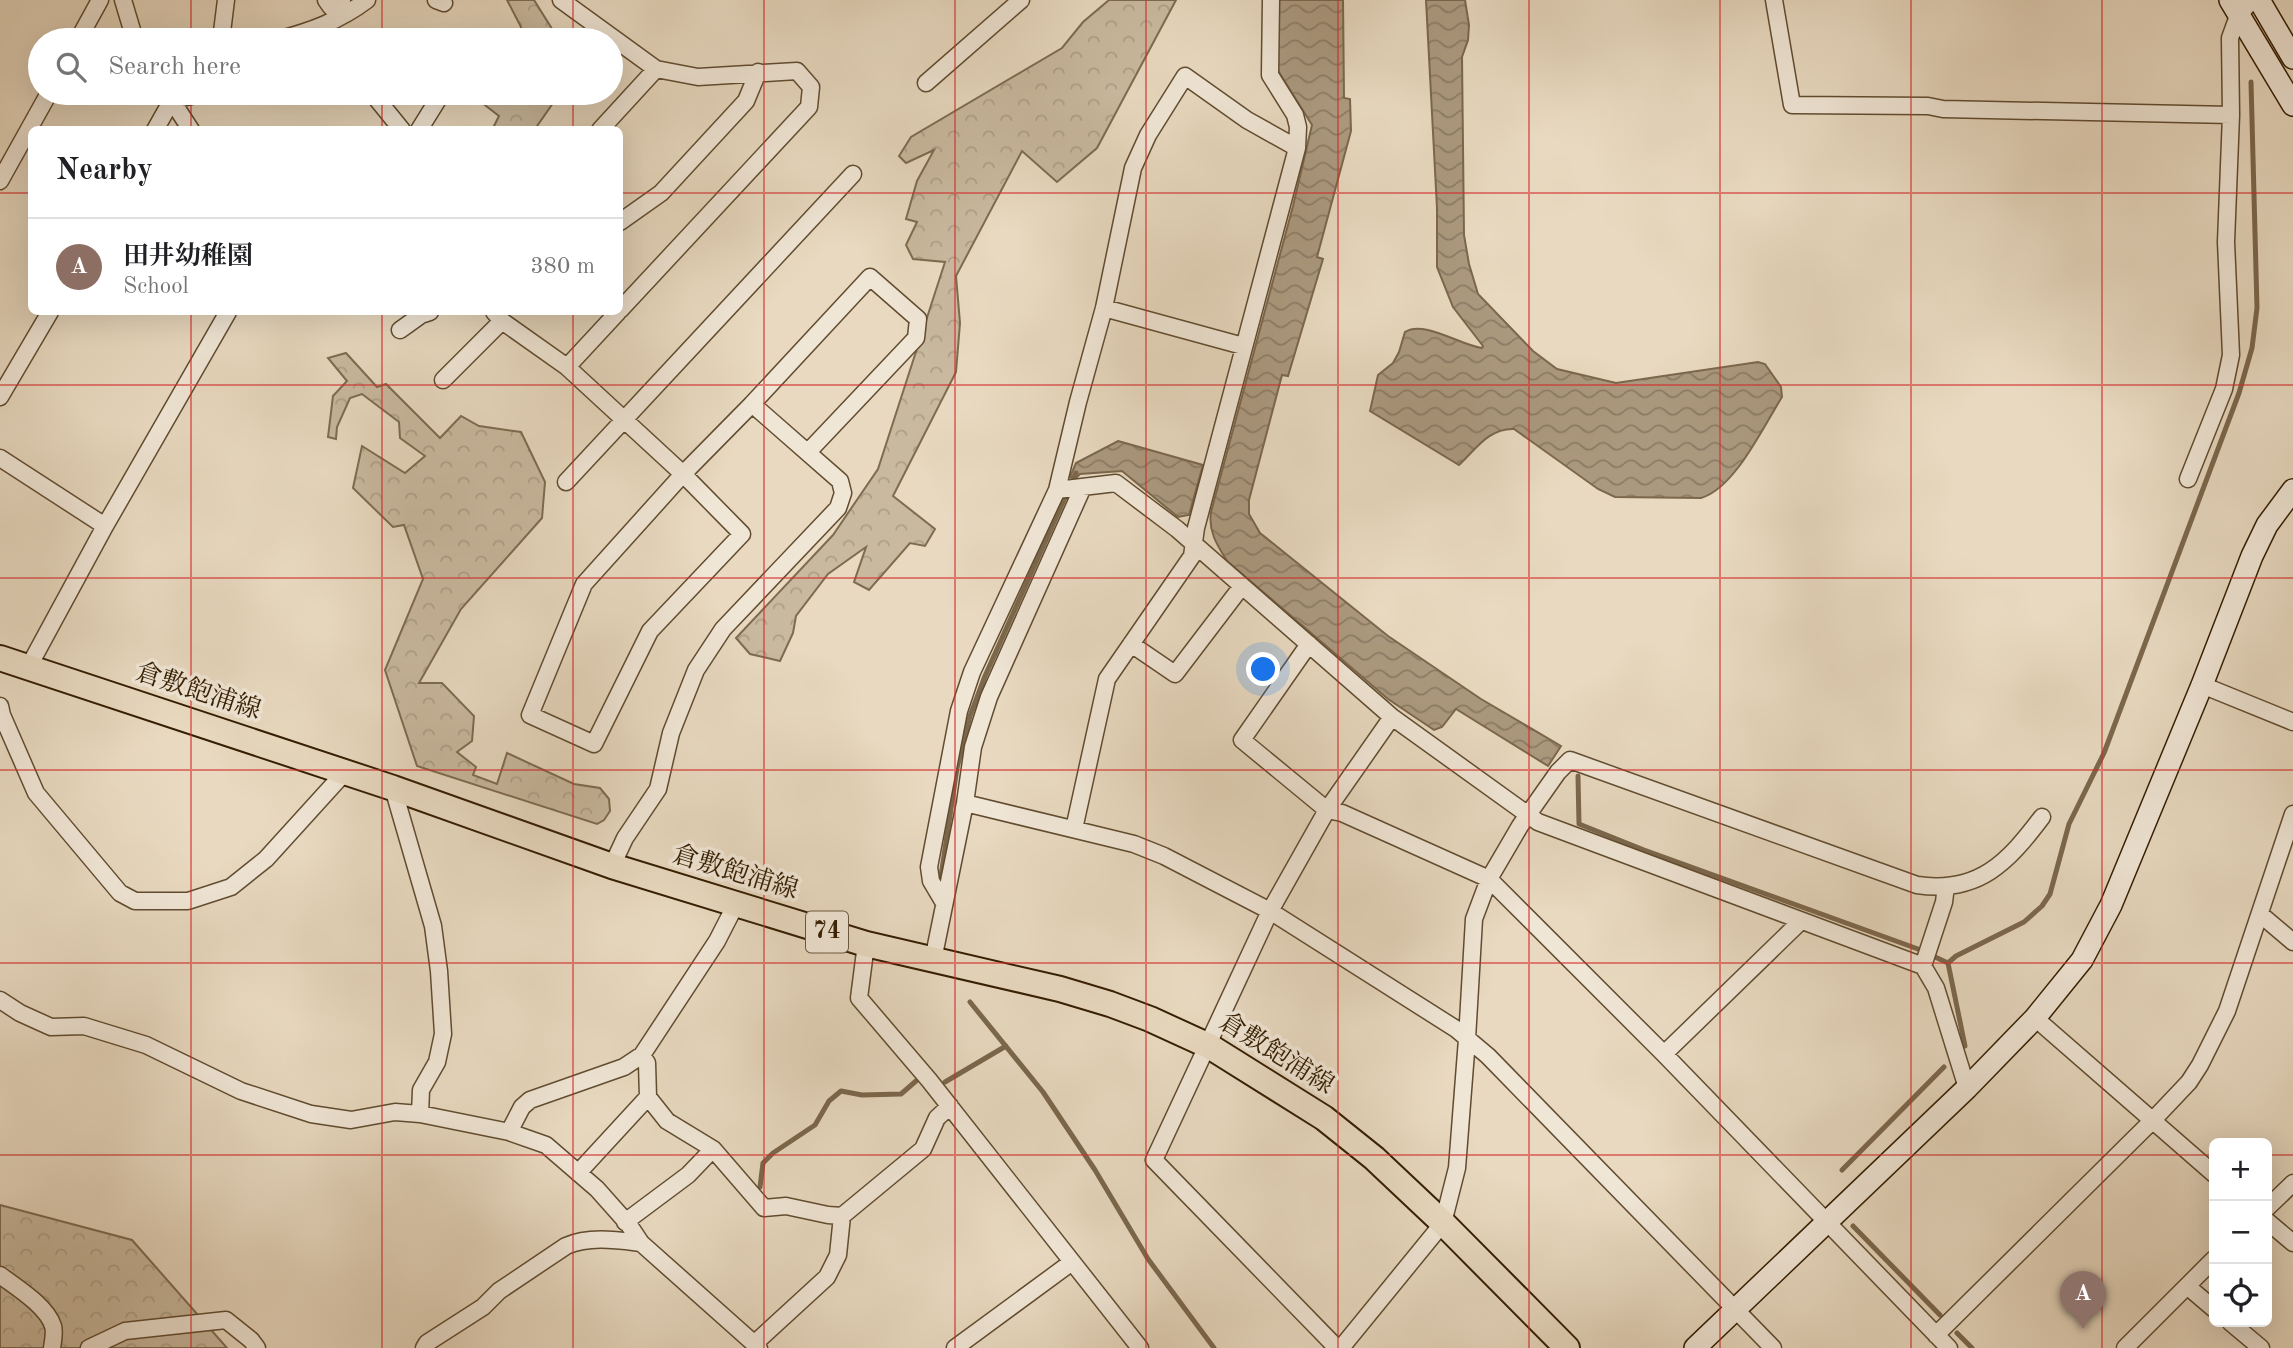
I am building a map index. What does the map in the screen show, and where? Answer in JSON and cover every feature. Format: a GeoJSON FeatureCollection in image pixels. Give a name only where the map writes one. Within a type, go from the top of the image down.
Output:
{"type":"FeatureCollection","features":[{"type":"Feature","properties":{"kind":"main road","name":"倉敷飽浦線"},"geometry":{"type":"LineString","coordinates":[[0,658],[393,788],[612,866],[866,944],[1060,989],[1110,1004],[1209,1046],[1324,1118],[1374,1158],[1567,1348]]}},
{"type":"Feature","properties":{"kind":"street"},"geometry":{"type":"LineString","coordinates":[[85,28],[100,0]]}},
{"type":"Feature","properties":{"kind":"street"},"geometry":{"type":"LineString","coordinates":[[123,0],[131,28]]}},
{"type":"Feature","properties":{"kind":"street"},"geometry":{"type":"LineString","coordinates":[[222,28],[226,0]]}},
{"type":"Feature","properties":{"kind":"street"},"geometry":{"type":"LineString","coordinates":[[326,0],[331,7],[342,0]]}},
{"type":"Feature","properties":{"kind":"street"},"geometry":{"type":"LineString","coordinates":[[320,28],[348,15],[367,0]]}},
{"type":"Feature","properties":{"kind":"street"},"geometry":{"type":"LineString","coordinates":[[561,0],[600,28]]}},
{"type":"Feature","properties":{"kind":"street"},"geometry":{"type":"LineString","coordinates":[[926,83],[1021,0]]}},
{"type":"Feature","properties":{"kind":"street"},"geometry":{"type":"LineString","coordinates":[[1074,830],[1107,679],[1192,556],[1196,528],[1297,148],[1298,127],[1295,115],[1270,75],[1271,0]]}},
{"type":"Feature","properties":{"kind":"street"},"geometry":{"type":"LineString","coordinates":[[1774,0],[1791,105],[1928,106],[1943,109],[2231,116]]}},
{"type":"Feature","properties":{"kind":"street"},"geometry":{"type":"LineString","coordinates":[[2234,8],[2252,0]]}},
{"type":"Feature","properties":{"kind":"street"},"geometry":{"type":"LineString","coordinates":[[2259,0],[2293,58]]}},
{"type":"Feature","properties":{"kind":"street"},"geometry":{"type":"LineString","coordinates":[[2188,479],[2224,389],[2231,355],[2226,242],[2231,116],[2230,38],[2234,8]]}},
{"type":"Feature","properties":{"kind":"street"},"geometry":{"type":"LineString","coordinates":[[2234,8],[2293,105]]}},
{"type":"Feature","properties":{"kind":"street"},"geometry":{"type":"LineString","coordinates":[[623,45],[656,69],[698,77],[797,71],[811,87],[809,107],[623,307]]}},
{"type":"Feature","properties":{"kind":"street"},"geometry":{"type":"LineString","coordinates":[[623,105],[656,69]]}},
{"type":"Feature","properties":{"kind":"street"},"geometry":{"type":"LineString","coordinates":[[623,220],[661,193],[746,100],[758,72]]}},
{"type":"Feature","properties":{"kind":"street"},"geometry":{"type":"LineString","coordinates":[[933,960],[965,803],[973,747],[989,697],[1070,489],[1078,402],[1104,309],[1133,168],[1148,135],[1185,76],[1247,120],[1297,148]]}},
{"type":"Feature","properties":{"kind":"street"},"geometry":{"type":"LineString","coordinates":[[31,126],[42,105]]}},
{"type":"Feature","properties":{"kind":"street"},"geometry":{"type":"LineString","coordinates":[[157,126],[165,105]]}},
{"type":"Feature","properties":{"kind":"street"},"geometry":{"type":"LineString","coordinates":[[175,105],[188,126]]}},
{"type":"Feature","properties":{"kind":"street"},"geometry":{"type":"LineString","coordinates":[[382,105],[399,126]]}},
{"type":"Feature","properties":{"kind":"street"},"geometry":{"type":"LineString","coordinates":[[421,126],[435,105]]}},
{"type":"Feature","properties":{"kind":"street"},"geometry":{"type":"LineString","coordinates":[[604,126],[623,105]]}},
{"type":"Feature","properties":{"kind":"street"},"geometry":{"type":"LineString","coordinates":[[0,181],[28,131]]}},
{"type":"Feature","properties":{"kind":"street"},"geometry":{"type":"LineString","coordinates":[[566,482],[852,174]]}},
{"type":"Feature","properties":{"kind":"street"},"geometry":{"type":"LineString","coordinates":[[443,380],[498,316],[567,367],[683,474],[742,534],[650,631],[594,744],[530,715],[584,584],[683,474],[870,278],[918,319],[916,338],[808,452]]}},
{"type":"Feature","properties":{"kind":"street"},"geometry":{"type":"LineString","coordinates":[[1104,309],[1244,346]]}},
{"type":"Feature","properties":{"kind":"street"},"geometry":{"type":"LineString","coordinates":[[0,397],[48,315]]}},
{"type":"Feature","properties":{"kind":"street"},"geometry":{"type":"LineString","coordinates":[[28,668],[105,526],[226,315]]}},
{"type":"Feature","properties":{"kind":"street"},"geometry":{"type":"LineString","coordinates":[[400,330],[425,315]]}},
{"type":"Feature","properties":{"kind":"street"},"geometry":{"type":"LineString","coordinates":[[567,367],[615,315]]}},
{"type":"Feature","properties":{"kind":"street"},"geometry":{"type":"LineString","coordinates":[[612,866],[625,838],[658,789],[671,733],[696,670],[723,629],[842,501],[840,481],[752,404]]}},
{"type":"Feature","properties":{"kind":"street"},"geometry":{"type":"LineString","coordinates":[[0,458],[105,526]]}},
{"type":"Feature","properties":{"kind":"street"},"geometry":{"type":"LineString","coordinates":[[1070,489],[1116,483],[1194,545],[1392,716],[1527,816],[1801,921],[1926,956]]}},
{"type":"Feature","properties":{"kind":"street"},"geometry":{"type":"LineString","coordinates":[[944,903],[931,881],[929,867],[959,711],[972,672],[1070,489]]}},
{"type":"Feature","properties":{"kind":"street"},"geometry":{"type":"LineString","coordinates":[[1695,1348],[1967,1088],[2063,985],[2096,935],[2202,685],[2252,556],[2267,525],[2293,490]]}},
{"type":"Feature","properties":{"kind":"street"},"geometry":{"type":"LineString","coordinates":[[1131,644],[1175,674],[1242,586]]}},
{"type":"Feature","properties":{"kind":"street"},"geometry":{"type":"LineString","coordinates":[[1309,644],[1242,740],[1327,810],[1342,813],[1489,879],[1664,1054],[1949,1348]]}},
{"type":"Feature","properties":{"kind":"street"},"geometry":{"type":"LineString","coordinates":[[2202,685],[2293,722]]}},
{"type":"Feature","properties":{"kind":"street"},"geometry":{"type":"LineString","coordinates":[[0,706],[36,793],[120,893],[135,901],[188,901],[231,887],[266,859],[345,772]]}},
{"type":"Feature","properties":{"kind":"street"},"geometry":{"type":"LineString","coordinates":[[1392,716],[1327,810],[1270,911],[1154,1160],[1339,1348],[1443,1223],[1457,1168],[1468,1039],[1474,919],[1489,879],[1527,816],[1558,772],[1570,760],[1917,885],[1946,887],[1986,875],[2007,861],[2042,817]]}},
{"type":"Feature","properties":{"kind":"street"},"geometry":{"type":"LineString","coordinates":[[393,788],[433,926],[439,971],[443,1034],[437,1062],[421,1090],[420,1114]]}},
{"type":"Feature","properties":{"kind":"street"},"geometry":{"type":"LineString","coordinates":[[965,803],[1147,848],[1270,911],[1456,1029],[1508,1076],[1773,1348]]}},
{"type":"Feature","properties":{"kind":"street"},"geometry":{"type":"LineString","coordinates":[[1936,1335],[2189,1082],[2213,1044],[2227,1011],[2293,814]]}},
{"type":"Feature","properties":{"kind":"street"},"geometry":{"type":"LineString","coordinates":[[1946,887],[1944,902],[1926,956],[1967,1088]]}},
{"type":"Feature","properties":{"kind":"street"},"geometry":{"type":"LineString","coordinates":[[509,1132],[522,1107],[530,1100],[624,1067],[642,1055],[717,941],[736,904]]}},
{"type":"Feature","properties":{"kind":"street"},"geometry":{"type":"LineString","coordinates":[[2260,914],[2293,942]]}},
{"type":"Feature","properties":{"kind":"street"},"geometry":{"type":"LineString","coordinates":[[1664,1054],[1801,921]]}},
{"type":"Feature","properties":{"kind":"street"},"geometry":{"type":"LineString","coordinates":[[866,944],[859,999],[950,1106],[1140,1348]]}},
{"type":"Feature","properties":{"kind":"street"},"geometry":{"type":"LineString","coordinates":[[0,1000],[20,1013],[51,1027],[84,1026],[146,1045],[241,1091],[311,1114],[351,1120],[395,1112],[420,1114],[509,1132],[546,1145],[597,1189],[640,1243],[757,1346],[827,1277],[838,1255],[842,1216]]}},
{"type":"Feature","properties":{"kind":"street"},"geometry":{"type":"LineString","coordinates":[[2035,1018],[2209,1170]]}},
{"type":"Feature","properties":{"kind":"street"},"geometry":{"type":"LineString","coordinates":[[642,1055],[647,1063],[648,1097],[667,1121],[713,1149],[764,1208],[786,1206],[842,1216],[923,1149],[937,1118],[950,1106]]}},
{"type":"Feature","properties":{"kind":"street"},"geometry":{"type":"LineString","coordinates":[[579,1173],[648,1097]]}},
{"type":"Feature","properties":{"kind":"street"},"geometry":{"type":"LineString","coordinates":[[625,1222],[688,1175],[713,1149]]}},
{"type":"Feature","properties":{"kind":"street"},"geometry":{"type":"LineString","coordinates":[[2272,1203],[2293,1183]]}},
{"type":"Feature","properties":{"kind":"street"},"geometry":{"type":"LineString","coordinates":[[2272,1225],[2293,1243]]}},
{"type":"Feature","properties":{"kind":"street"},"geometry":{"type":"LineString","coordinates":[[424,1348],[427,1343],[483,1307],[499,1291],[566,1246],[577,1241],[615,1240],[640,1243]]}},
{"type":"Feature","properties":{"kind":"street"},"geometry":{"type":"LineString","coordinates":[[955,1348],[1072,1262]]}},
{"type":"Feature","properties":{"kind":"street"},"geometry":{"type":"LineString","coordinates":[[2125,1348],[2209,1264]]}},
{"type":"Feature","properties":{"kind":"street"},"geometry":{"type":"LineString","coordinates":[[0,1275],[48,1315],[54,1327],[52,1348]]}},
{"type":"Feature","properties":{"kind":"street"},"geometry":{"type":"LineString","coordinates":[[2187,1286],[2209,1305]]}},
{"type":"Feature","properties":{"kind":"street"},"geometry":{"type":"LineString","coordinates":[[89,1348],[125,1331],[226,1320],[257,1348]]}},
{"type":"Feature","properties":{"kind":"street"},"geometry":{"type":"LineString","coordinates":[[2236,1327],[2261,1348]]}},
{"type":"Feature","properties":{"kind":"green space"},"geometry":{"type":"Polygon","coordinates":[[[507,0],[534,0],[552,28],[521,28],[507,0]]]}},
{"type":"Feature","properties":{"kind":"green space"},"geometry":{"type":"Polygon","coordinates":[[[1109,0],[1176,0],[1097,148],[1057,182],[1022,151],[956,276],[960,323],[956,372],[893,496],[935,529],[925,546],[910,543],[869,590],[854,582],[866,547],[828,574],[796,616],[793,633],[780,661],[750,654],[736,638],[833,535],[878,469],[945,262],[913,259],[906,245],[917,222],[906,219],[917,181],[934,150],[906,163],[899,156],[911,137],[1062,48],[1083,22],[1109,0]]]}},
{"type":"Feature","properties":{"kind":"green space"},"geometry":{"type":"Polygon","coordinates":[[[485,105],[552,105],[537,126],[494,126],[499,116],[485,105]]]}},
{"type":"Feature","properties":{"kind":"green space"},"geometry":{"type":"Polygon","coordinates":[[[346,353],[377,387],[386,384],[440,438],[461,416],[479,426],[521,432],[545,482],[542,518],[461,609],[419,683],[442,683],[474,716],[472,741],[457,752],[476,767],[473,775],[497,784],[507,753],[574,784],[600,788],[609,799],[610,811],[604,820],[597,824],[417,766],[385,670],[423,579],[404,525],[393,527],[353,488],[362,446],[405,473],[425,456],[400,438],[399,422],[362,394],[350,398],[337,427],[336,439],[328,437],[333,396],[347,381],[328,358],[346,353]]]}},
{"type":"Feature","properties":{"kind":"green space"},"geometry":{"type":"Polygon","coordinates":[[[0,1205],[132,1240],[227,1348],[0,1348],[0,1205]]]}},
{"type":"Feature","properties":{"kind":"water"},"geometry":{"type":"Polygon","coordinates":[[[1279,0],[1343,0],[1344,98],[1350,99],[1351,131],[1317,257],[1323,259],[1288,376],[1282,375],[1249,500],[1249,514],[1260,533],[1388,636],[1481,699],[1561,746],[1548,766],[1456,709],[1442,727],[1434,730],[1388,699],[1227,561],[1214,538],[1211,512],[1312,125],[1277,69],[1279,0]]]}},
{"type":"Feature","properties":{"kind":"water"},"geometry":{"type":"Polygon","coordinates":[[[1426,0],[1465,0],[1469,25],[1468,40],[1462,57],[1464,235],[1478,294],[1533,351],[1557,369],[1616,383],[1758,362],[1765,364],[1781,387],[1782,397],[1747,455],[1737,470],[1713,492],[1701,498],[1615,497],[1598,489],[1514,429],[1490,436],[1459,465],[1370,411],[1378,375],[1393,363],[1405,332],[1422,329],[1473,346],[1483,346],[1453,307],[1437,267],[1437,208],[1426,0]]]}},
{"type":"Feature","properties":{"kind":"water"},"geometry":{"type":"Polygon","coordinates":[[[1118,441],[1203,465],[1189,515],[1178,517],[1122,471],[1080,474],[1075,479],[1070,477],[1076,463],[1118,441]]]}},
{"type":"Feature","properties":{"kind":"waterway"},"geometry":{"type":"LineString","coordinates":[[1965,1046],[1948,963],[1956,956],[2024,922],[2042,906],[2050,894],[2069,824],[2104,753],[2239,393],[2252,348],[2257,308],[2251,82]]}},
{"type":"Feature","properties":{"kind":"waterway"},"geometry":{"type":"LineString","coordinates":[[941,876],[957,768],[970,716],[985,676],[1076,473]]}},
{"type":"Feature","properties":{"kind":"waterway"},"geometry":{"type":"LineString","coordinates":[[1578,776],[1579,824],[1918,949],[1948,963]]}},
{"type":"Feature","properties":{"kind":"waterway"},"geometry":{"type":"LineString","coordinates":[[970,1002],[1043,1092],[1095,1170],[1148,1259],[1214,1348]]}},
{"type":"Feature","properties":{"kind":"waterway"},"geometry":{"type":"LineString","coordinates":[[945,1082],[1006,1046]]}},
{"type":"Feature","properties":{"kind":"waterway"},"geometry":{"type":"LineString","coordinates":[[1842,1170],[1944,1067]]}},
{"type":"Feature","properties":{"kind":"waterway"},"geometry":{"type":"LineString","coordinates":[[760,1187],[763,1163],[773,1153],[815,1125],[829,1101],[841,1091],[862,1095],[901,1094],[916,1081]]}},
{"type":"Feature","properties":{"kind":"waterway"},"geometry":{"type":"LineString","coordinates":[[1853,1226],[1940,1315]]}},
{"type":"Feature","properties":{"kind":"waterway"},"geometry":{"type":"LineString","coordinates":[[1957,1333],[1972,1348]]}},
{"type":"Feature","properties":{"kind":"place","name":"田井幼稚園"},"geometry":{"type":"Point","coordinates":[2083,1329]}}]}
